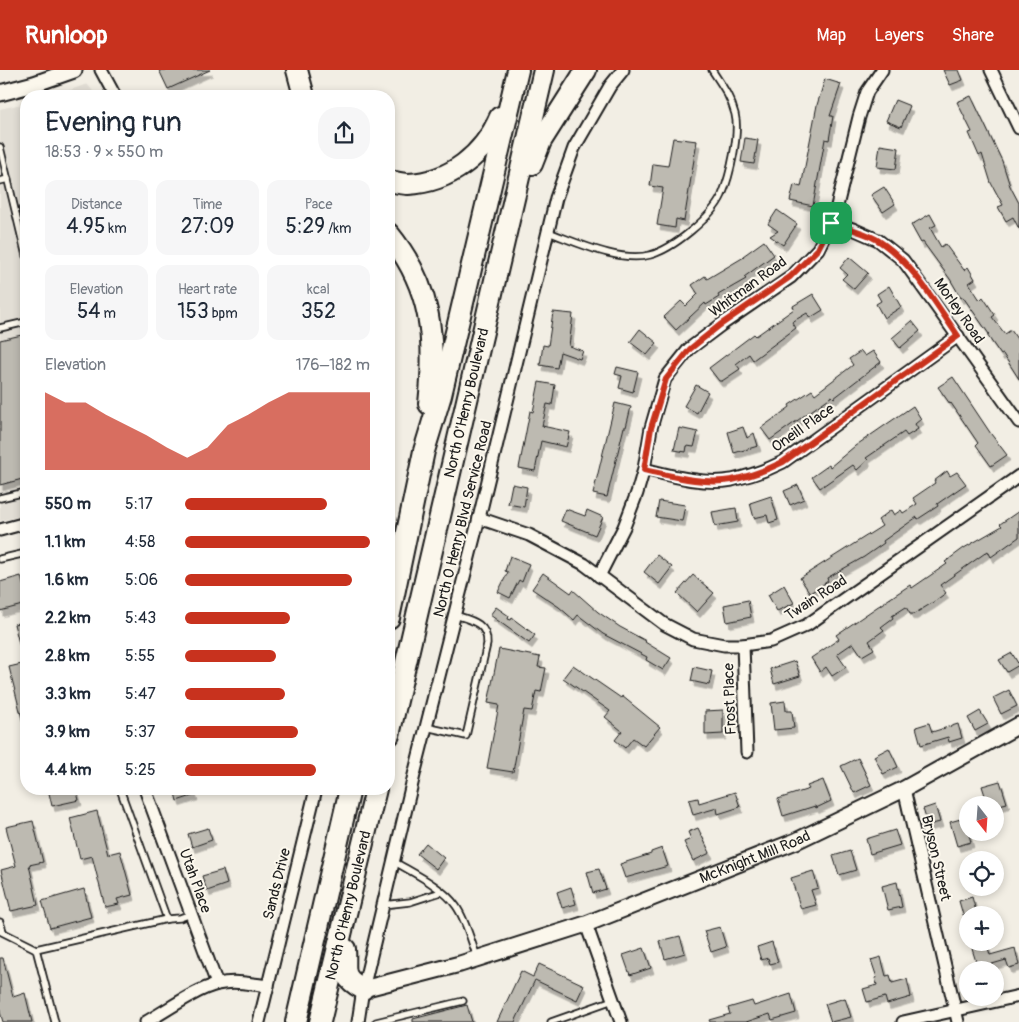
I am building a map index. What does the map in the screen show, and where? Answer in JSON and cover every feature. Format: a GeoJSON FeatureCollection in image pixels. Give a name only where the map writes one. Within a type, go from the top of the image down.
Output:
{"type":"FeatureCollection","features":[{"type":"Feature","properties":{"kind":"highway"},"geometry":{"type":"LineString","coordinates":[[297,70],[302,90]]}},
{"type":"Feature","properties":{"kind":"highway"},"geometry":{"type":"LineString","coordinates":[[306,70],[311,90]]}},
{"type":"Feature","properties":{"kind":"highway"},"geometry":{"type":"LineString","coordinates":[[395,182],[407,184],[439,178],[462,167],[482,148],[495,129],[503,110],[514,70]]}},
{"type":"Feature","properties":{"kind":"highway","name":"North O'Henry Boulevard"},"geometry":{"type":"LineString","coordinates":[[395,589],[424,451],[458,328],[518,70]]}},
{"type":"Feature","properties":{"kind":"highway","name":"North O'Henry Boulevard"},"geometry":{"type":"LineString","coordinates":[[395,710],[544,70]]}},
{"type":"Feature","properties":{"kind":"highway"},"geometry":{"type":"LineString","coordinates":[[510,222],[541,142],[586,70]]}},
{"type":"Feature","properties":{"kind":"highway"},"geometry":{"type":"LineString","coordinates":[[395,243],[407,260],[421,288],[430,320],[432,338],[431,386],[424,451]]}},
{"type":"Feature","properties":{"kind":"highway","name":"North O'Henry Boulevard"},"geometry":{"type":"LineString","coordinates":[[296,1022],[349,795]]}},
{"type":"Feature","properties":{"kind":"highway","name":"North O'Henry Boulevard"},"geometry":{"type":"LineString","coordinates":[[321,1015],[343,932],[375,795]]}},
{"type":"Feature","properties":{"kind":"highway"},"geometry":{"type":"LineString","coordinates":[[343,932],[346,974],[356,985],[363,989]]}},
{"type":"Feature","properties":{"kind":"highway"},"geometry":{"type":"LineString","coordinates":[[321,1015],[338,994],[363,989]]}},
{"type":"Feature","properties":{"kind":"street"},"geometry":{"type":"LineString","coordinates":[[0,93],[74,70]]}},
{"type":"Feature","properties":{"kind":"street"},"geometry":{"type":"LineString","coordinates":[[101,70],[112,90]]}},
{"type":"Feature","properties":{"kind":"street","name":"North O Henry Blvd Service Road"},"geometry":{"type":"LineString","coordinates":[[363,989],[556,198],[574,148],[610,86],[624,70]]}},
{"type":"Feature","properties":{"kind":"street","name":"Whitman Road"},"geometry":{"type":"LineString","coordinates":[[599,576],[624,527],[644,470],[651,428],[666,379],[690,349],[720,325],[790,277],[818,249],[837,206],[867,92],[882,70]]}},
{"type":"Feature","properties":{"kind":"street"},"geometry":{"type":"LineString","coordinates":[[991,70],[1019,128]]}},
{"type":"Feature","properties":{"kind":"street","name":"Morley Road"},"geometry":{"type":"LineString","coordinates":[[831,223],[878,240],[903,260],[1019,422]]}},
{"type":"Feature","properties":{"kind":"street","name":"Oneill Place"},"geometry":{"type":"LineString","coordinates":[[644,470],[700,481],[730,480],[759,473],[783,462],[958,336]]}},
{"type":"Feature","properties":{"kind":"street","name":"Twain Road"},"geometry":{"type":"LineString","coordinates":[[479,518],[529,535],[584,564],[664,624],[693,639],[743,645],[772,642],[807,625],[1019,476]]}},
{"type":"Feature","properties":{"kind":"street"},"geometry":{"type":"LineString","coordinates":[[0,530],[20,525]]}},
{"type":"Feature","properties":{"kind":"street","name":"Frost Place"},"geometry":{"type":"LineString","coordinates":[[743,645],[747,752]]}},
{"type":"Feature","properties":{"kind":"street","name":"McKnight Mill Road"},"geometry":{"type":"LineString","coordinates":[[363,989],[478,959],[586,924],[796,841],[904,789],[1019,725]]}},
{"type":"Feature","properties":{"kind":"street","name":"Bryson Street"},"geometry":{"type":"LineString","coordinates":[[904,789],[958,1022]]}},
{"type":"Feature","properties":{"kind":"street","name":"Utah Place"},"geometry":{"type":"LineString","coordinates":[[148,795],[217,984]]}},
{"type":"Feature","properties":{"kind":"street","name":"Sands Drive"},"geometry":{"type":"LineString","coordinates":[[259,1022],[315,795]]}},
{"type":"Feature","properties":{"kind":"street"},"geometry":{"type":"LineString","coordinates":[[586,924],[621,1022]]}},
{"type":"Feature","properties":{"kind":"street"},"geometry":{"type":"LineString","coordinates":[[146,1022],[217,984],[233,982],[268,986]]}},
{"type":"Feature","properties":{"kind":"street"},"geometry":{"type":"LineString","coordinates":[[361,1022],[363,989]]}},
{"type":"Feature","properties":{"kind":"street"},"geometry":{"type":"LineString","coordinates":[[903,1022],[1019,996]]}},
{"type":"Feature","properties":{"kind":"lane"},"geometry":{"type":"LineString","coordinates":[[548,232],[606,252],[632,257],[650,255],[678,242],[704,219],[722,196],[735,149],[735,115],[727,92],[712,70]]}},
{"type":"Feature","properties":{"kind":"lane"},"geometry":{"type":"LineString","coordinates":[[0,147],[20,230]]}},
{"type":"Feature","properties":{"kind":"lane"},"geometry":{"type":"LineString","coordinates":[[0,181],[8,179]]}},
{"type":"Feature","properties":{"kind":"lane"},"geometry":{"type":"LineString","coordinates":[[0,328],[20,323]]}},
{"type":"Feature","properties":{"kind":"lane"},"geometry":{"type":"LineString","coordinates":[[0,498],[20,493]]}},
{"type":"Feature","properties":{"kind":"lane"},"geometry":{"type":"LineString","coordinates":[[0,559],[20,554]]}},
{"type":"Feature","properties":{"kind":"lane"},"geometry":{"type":"LineString","coordinates":[[426,727],[466,736],[488,635],[481,625],[455,615]]}},
{"type":"Feature","properties":{"kind":"lane"},"geometry":{"type":"LineString","coordinates":[[122,795],[167,919]]}},
{"type":"Feature","properties":{"kind":"lane"},"geometry":{"type":"LineString","coordinates":[[393,861],[450,898],[457,907],[478,959]]}},
{"type":"Feature","properties":{"kind":"lane"},"geometry":{"type":"LineString","coordinates":[[383,905],[410,902],[441,892]]}},
{"type":"Feature","properties":{"kind":"lane"},"geometry":{"type":"LineString","coordinates":[[0,922],[1,931],[36,949],[191,914]]}},
{"type":"Feature","properties":{"kind":"lane"},"geometry":{"type":"LineString","coordinates":[[36,949],[55,1022]]}},
{"type":"Feature","properties":{"kind":"lane"},"geometry":{"type":"LineString","coordinates":[[551,1022],[613,1000]]}},
{"type":"Feature","properties":{"kind":"lane"},"geometry":{"type":"LineString","coordinates":[[376,1022],[463,1001]]}},
{"type":"Feature","properties":{"kind":"shaded area"},"geometry":{"type":"Polygon","coordinates":[[[87,84],[92,90],[70,90],[87,84]]]}},
{"type":"Feature","properties":{"kind":"shaded area"},"geometry":{"type":"Polygon","coordinates":[[[20,104],[20,516],[0,521],[0,109],[20,104]]]}},
{"type":"Feature","properties":{"kind":"building"},"geometry":{"type":"Polygon","coordinates":[[[159,70],[210,70],[168,89],[159,70]]]}},
{"type":"Feature","properties":{"kind":"building"},"geometry":{"type":"Polygon","coordinates":[[[943,70],[959,70],[963,80],[950,85],[943,70]]]}},
{"type":"Feature","properties":{"kind":"building"},"geometry":{"type":"Polygon","coordinates":[[[825,79],[841,84],[830,116],[833,116],[829,140],[825,139],[813,206],[790,201],[794,185],[801,187],[817,105],[825,79]]]}},
{"type":"Feature","properties":{"kind":"building"},"geometry":{"type":"Polygon","coordinates":[[[971,96],[1002,161],[1010,186],[1019,203],[1019,229],[1013,217],[1006,221],[998,207],[1003,205],[991,183],[982,154],[979,156],[969,133],[972,132],[957,102],[971,96]]]}},
{"type":"Feature","properties":{"kind":"building"},"geometry":{"type":"Polygon","coordinates":[[[895,100],[910,106],[901,127],[886,121],[895,100]]]}},
{"type":"Feature","properties":{"kind":"building"},"geometry":{"type":"Polygon","coordinates":[[[673,138],[697,141],[684,221],[676,219],[675,228],[657,225],[663,188],[650,186],[653,164],[668,166],[673,138]]]}},
{"type":"Feature","properties":{"kind":"building"},"geometry":{"type":"Polygon","coordinates":[[[745,138],[758,140],[754,164],[741,162],[745,138]]]}},
{"type":"Feature","properties":{"kind":"building"},"geometry":{"type":"Polygon","coordinates":[[[880,145],[899,148],[896,169],[877,167],[880,145]]]}},
{"type":"Feature","properties":{"kind":"building"},"geometry":{"type":"Polygon","coordinates":[[[884,187],[895,204],[883,212],[871,195],[884,187]]]}},
{"type":"Feature","properties":{"kind":"building"},"geometry":{"type":"Polygon","coordinates":[[[777,210],[797,224],[783,245],[770,236],[778,231],[768,224],[777,210]]]}},
{"type":"Feature","properties":{"kind":"building"},"geometry":{"type":"Polygon","coordinates":[[[930,214],[936,225],[930,228],[941,247],[945,244],[964,270],[968,267],[975,279],[969,283],[980,300],[983,297],[995,315],[992,317],[1005,334],[1011,330],[1019,342],[1019,379],[1003,354],[1001,355],[987,335],[989,334],[963,297],[961,298],[950,279],[923,242],[921,243],[911,225],[930,214]]]}},
{"type":"Feature","properties":{"kind":"building"},"geometry":{"type":"Polygon","coordinates":[[[764,241],[774,255],[744,277],[746,279],[718,295],[719,297],[706,305],[705,303],[676,330],[664,317],[681,301],[686,306],[698,294],[692,285],[705,276],[707,279],[744,257],[764,241]]]}},
{"type":"Feature","properties":{"kind":"building"},"geometry":{"type":"Polygon","coordinates":[[[849,257],[868,273],[854,289],[842,279],[847,274],[840,268],[849,257]]]}},
{"type":"Feature","properties":{"kind":"building"},"geometry":{"type":"Polygon","coordinates":[[[889,286],[901,307],[884,318],[876,304],[881,301],[877,294],[889,286]]]}},
{"type":"Feature","properties":{"kind":"building"},"geometry":{"type":"Polygon","coordinates":[[[813,294],[823,310],[810,318],[807,313],[792,322],[796,328],[753,360],[749,354],[736,364],[740,369],[719,381],[709,368],[754,334],[756,336],[794,309],[793,306],[813,294]]]}},
{"type":"Feature","properties":{"kind":"building"},"geometry":{"type":"Polygon","coordinates":[[[553,312],[573,314],[569,346],[583,351],[580,359],[560,352],[557,368],[540,365],[543,345],[548,346],[553,312]]]}},
{"type":"Feature","properties":{"kind":"building"},"geometry":{"type":"Polygon","coordinates":[[[912,321],[920,331],[900,348],[892,338],[912,321]]]}},
{"type":"Feature","properties":{"kind":"building"},"geometry":{"type":"Polygon","coordinates":[[[640,329],[657,343],[647,355],[630,342],[640,329]]]}},
{"type":"Feature","properties":{"kind":"building"},"geometry":{"type":"Polygon","coordinates":[[[20,335],[20,480],[0,485],[0,340],[20,335]]]}},
{"type":"Feature","properties":{"kind":"building"},"geometry":{"type":"Polygon","coordinates":[[[861,351],[865,356],[873,351],[881,362],[834,398],[832,396],[770,440],[761,428],[790,407],[789,405],[812,390],[815,394],[853,365],[849,359],[861,351]]]}},
{"type":"Feature","properties":{"kind":"building"},"geometry":{"type":"Polygon","coordinates":[[[617,367],[638,372],[633,392],[619,388],[622,376],[615,374],[617,367]]]}},
{"type":"Feature","properties":{"kind":"building"},"geometry":{"type":"Polygon","coordinates":[[[953,377],[1007,455],[991,466],[976,445],[978,443],[938,387],[953,377]]]}},
{"type":"Feature","properties":{"kind":"building"},"geometry":{"type":"Polygon","coordinates":[[[539,382],[555,385],[552,405],[547,404],[542,426],[570,432],[566,447],[541,441],[535,471],[519,468],[530,411],[533,412],[539,382]]]}},
{"type":"Feature","properties":{"kind":"building"},"geometry":{"type":"Polygon","coordinates":[[[696,385],[708,392],[697,413],[684,406],[696,385]]]}},
{"type":"Feature","properties":{"kind":"building"},"geometry":{"type":"Polygon","coordinates":[[[615,403],[631,407],[626,427],[624,427],[607,497],[593,494],[615,403]]]}},
{"type":"Feature","properties":{"kind":"building"},"geometry":{"type":"Polygon","coordinates":[[[913,406],[921,419],[915,424],[918,429],[907,436],[904,432],[866,458],[868,460],[857,470],[853,465],[820,488],[812,477],[829,465],[830,467],[855,446],[913,406]]]}},
{"type":"Feature","properties":{"kind":"building"},"geometry":{"type":"Polygon","coordinates":[[[743,427],[747,438],[754,433],[758,446],[734,453],[728,432],[743,427]]]}},
{"type":"Feature","properties":{"kind":"building"},"geometry":{"type":"Polygon","coordinates":[[[679,428],[698,432],[694,447],[687,446],[686,452],[674,450],[679,428]]]}},
{"type":"Feature","properties":{"kind":"building"},"geometry":{"type":"Polygon","coordinates":[[[947,471],[950,476],[957,472],[966,484],[937,504],[938,506],[918,519],[917,517],[883,541],[884,543],[864,557],[827,578],[828,581],[810,593],[800,578],[882,526],[878,520],[891,510],[894,515],[901,510],[903,513],[917,504],[913,498],[935,483],[934,481],[947,471]]]}},
{"type":"Feature","properties":{"kind":"building"},"geometry":{"type":"Polygon","coordinates":[[[512,484],[527,487],[524,507],[508,504],[512,484]]]}},
{"type":"Feature","properties":{"kind":"building"},"geometry":{"type":"Polygon","coordinates":[[[798,485],[804,499],[790,505],[784,491],[798,485]]]}},
{"type":"Feature","properties":{"kind":"building"},"geometry":{"type":"Polygon","coordinates":[[[771,496],[778,520],[769,523],[767,515],[754,518],[750,503],[771,496]]]}},
{"type":"Feature","properties":{"kind":"building"},"geometry":{"type":"Polygon","coordinates":[[[659,501],[685,505],[682,521],[656,517],[659,501]]]}},
{"type":"Feature","properties":{"kind":"building"},"geometry":{"type":"Polygon","coordinates":[[[736,508],[738,522],[715,526],[712,512],[736,508]]]}},
{"type":"Feature","properties":{"kind":"building"},"geometry":{"type":"Polygon","coordinates":[[[566,509],[585,516],[587,510],[603,517],[595,535],[561,521],[566,509]]]}},
{"type":"Feature","properties":{"kind":"building"},"geometry":{"type":"Polygon","coordinates":[[[1019,511],[1019,537],[991,557],[988,551],[940,585],[946,593],[932,603],[914,614],[910,614],[906,607],[892,616],[893,618],[881,627],[884,630],[869,641],[874,649],[862,656],[853,643],[837,654],[846,667],[832,676],[826,667],[820,672],[811,658],[839,639],[836,635],[910,585],[912,588],[947,564],[945,562],[964,548],[1002,526],[1000,524],[1019,511]]]}},
{"type":"Feature","properties":{"kind":"building"},"geometry":{"type":"Polygon","coordinates":[[[657,555],[672,567],[659,584],[644,572],[657,555]]]}},
{"type":"Feature","properties":{"kind":"building"},"geometry":{"type":"Polygon","coordinates":[[[510,556],[529,564],[522,582],[519,580],[510,598],[498,592],[508,572],[505,571],[510,556]]]}},
{"type":"Feature","properties":{"kind":"building"},"geometry":{"type":"Polygon","coordinates":[[[543,573],[571,593],[573,590],[598,612],[671,658],[663,670],[646,660],[647,657],[603,634],[578,615],[574,620],[559,607],[532,589],[543,573]]]}},
{"type":"Feature","properties":{"kind":"building"},"geometry":{"type":"Polygon","coordinates":[[[693,575],[714,593],[697,612],[677,593],[693,575]]]}},
{"type":"Feature","properties":{"kind":"building"},"geometry":{"type":"Polygon","coordinates":[[[20,576],[20,606],[0,611],[0,582],[20,576]]]}},
{"type":"Feature","properties":{"kind":"building"},"geometry":{"type":"Polygon","coordinates":[[[784,585],[794,603],[777,611],[768,595],[784,585]]]}},
{"type":"Feature","properties":{"kind":"building"},"geometry":{"type":"Polygon","coordinates":[[[748,600],[751,617],[727,622],[724,605],[748,600]]]}},
{"type":"Feature","properties":{"kind":"building"},"geometry":{"type":"Polygon","coordinates":[[[496,607],[509,616],[508,619],[511,620],[512,618],[535,635],[529,643],[490,615],[496,607]]]}},
{"type":"Feature","properties":{"kind":"building"},"geometry":{"type":"Polygon","coordinates":[[[20,622],[20,647],[14,624],[20,622]]]}},
{"type":"Feature","properties":{"kind":"building"},"geometry":{"type":"Polygon","coordinates":[[[499,649],[540,657],[538,667],[546,668],[541,692],[536,691],[532,711],[524,710],[513,772],[487,768],[499,705],[488,703],[499,649]]]}},
{"type":"Feature","properties":{"kind":"building"},"geometry":{"type":"Polygon","coordinates":[[[1012,653],[1019,665],[1007,672],[999,660],[1012,653]]]}},
{"type":"Feature","properties":{"kind":"building"},"geometry":{"type":"Polygon","coordinates":[[[795,661],[800,676],[774,684],[770,669],[795,661]]]}},
{"type":"Feature","properties":{"kind":"building"},"geometry":{"type":"Polygon","coordinates":[[[20,664],[20,711],[9,667],[20,664]]]}},
{"type":"Feature","properties":{"kind":"building"},"geometry":{"type":"Polygon","coordinates":[[[573,665],[621,698],[622,696],[660,727],[644,746],[633,738],[625,748],[615,740],[622,731],[605,717],[610,711],[563,678],[573,665]]]}},
{"type":"Feature","properties":{"kind":"building"},"geometry":{"type":"Polygon","coordinates":[[[694,667],[712,671],[709,685],[691,681],[694,667]]]}},
{"type":"Feature","properties":{"kind":"building"},"geometry":{"type":"Polygon","coordinates":[[[1009,690],[1017,706],[1001,714],[993,698],[1009,690]]]}},
{"type":"Feature","properties":{"kind":"building"},"geometry":{"type":"Polygon","coordinates":[[[785,701],[786,711],[792,711],[794,728],[774,730],[771,703],[785,701]]]}},
{"type":"Feature","properties":{"kind":"building"},"geometry":{"type":"Polygon","coordinates":[[[723,710],[723,734],[705,735],[705,711],[723,710]]]}},
{"type":"Feature","properties":{"kind":"building"},"geometry":{"type":"Polygon","coordinates":[[[980,711],[988,724],[975,731],[968,718],[980,711]]]}},
{"type":"Feature","properties":{"kind":"building"},"geometry":{"type":"Polygon","coordinates":[[[929,723],[932,732],[958,724],[962,738],[949,742],[948,737],[921,745],[916,727],[929,723]]]}},
{"type":"Feature","properties":{"kind":"building"},"geometry":{"type":"Polygon","coordinates":[[[889,748],[898,767],[883,774],[874,756],[889,748]]]}},
{"type":"Feature","properties":{"kind":"building"},"geometry":{"type":"Polygon","coordinates":[[[858,758],[871,785],[854,793],[841,766],[858,758]]]}},
{"type":"Feature","properties":{"kind":"building"},"geometry":{"type":"Polygon","coordinates":[[[823,780],[831,801],[816,808],[815,806],[783,816],[778,799],[809,789],[807,786],[823,780]]]}},
{"type":"Feature","properties":{"kind":"building"},"geometry":{"type":"Polygon","coordinates":[[[1000,781],[1007,803],[1004,804],[1004,796],[985,796],[982,786],[1000,781]]]}},
{"type":"Feature","properties":{"kind":"building"},"geometry":{"type":"Polygon","coordinates":[[[735,792],[740,807],[718,814],[717,808],[693,815],[689,800],[698,798],[699,803],[735,792]]]}},
{"type":"Feature","properties":{"kind":"building"},"geometry":{"type":"Polygon","coordinates":[[[49,795],[78,795],[79,800],[52,806],[49,795]]]}},
{"type":"Feature","properties":{"kind":"building"},"geometry":{"type":"Polygon","coordinates":[[[176,795],[195,795],[177,801],[176,795]]]}},
{"type":"Feature","properties":{"kind":"building"},"geometry":{"type":"Polygon","coordinates":[[[935,805],[940,822],[928,825],[923,809],[935,805]]]}},
{"type":"Feature","properties":{"kind":"building"},"geometry":{"type":"Polygon","coordinates":[[[97,811],[108,854],[120,851],[132,895],[117,899],[119,904],[105,907],[92,856],[80,859],[70,818],[97,811]]]}},
{"type":"Feature","properties":{"kind":"building"},"geometry":{"type":"Polygon","coordinates":[[[959,819],[959,841],[971,842],[957,846],[950,822],[959,819]]]}},
{"type":"Feature","properties":{"kind":"building"},"geometry":{"type":"Polygon","coordinates":[[[33,821],[43,862],[29,865],[38,905],[11,911],[1,870],[16,866],[6,827],[33,821]]]}},
{"type":"Feature","properties":{"kind":"building"},"geometry":{"type":"Polygon","coordinates":[[[208,828],[212,840],[192,847],[188,834],[208,828]]]}},
{"type":"Feature","properties":{"kind":"building"},"geometry":{"type":"Polygon","coordinates":[[[698,828],[710,853],[693,861],[684,842],[691,839],[688,832],[698,828]]]}},
{"type":"Feature","properties":{"kind":"building"},"geometry":{"type":"Polygon","coordinates":[[[895,830],[900,845],[870,854],[866,839],[895,830]]]}},
{"type":"Feature","properties":{"kind":"building"},"geometry":{"type":"Polygon","coordinates":[[[426,843],[444,858],[436,869],[417,854],[426,843]]]}},
{"type":"Feature","properties":{"kind":"building"},"geometry":{"type":"Polygon","coordinates":[[[662,848],[668,866],[625,878],[620,864],[651,854],[651,852],[662,848]]]}},
{"type":"Feature","properties":{"kind":"building"},"geometry":{"type":"Polygon","coordinates":[[[850,851],[856,870],[839,875],[833,856],[850,851]]]}},
{"type":"Feature","properties":{"kind":"building"},"geometry":{"type":"Polygon","coordinates":[[[599,869],[606,889],[593,893],[587,872],[599,869]]]}},
{"type":"Feature","properties":{"kind":"building"},"geometry":{"type":"Polygon","coordinates":[[[223,870],[227,884],[207,891],[202,876],[223,870]]]}},
{"type":"Feature","properties":{"kind":"building"},"geometry":{"type":"Polygon","coordinates":[[[813,871],[818,888],[811,890],[816,905],[801,909],[791,878],[813,871]]]}},
{"type":"Feature","properties":{"kind":"building"},"geometry":{"type":"Polygon","coordinates":[[[897,882],[902,907],[888,910],[882,886],[897,882]]]}},
{"type":"Feature","properties":{"kind":"building"},"geometry":{"type":"Polygon","coordinates":[[[571,887],[576,904],[562,908],[557,892],[571,887]]]}},
{"type":"Feature","properties":{"kind":"building"},"geometry":{"type":"Polygon","coordinates":[[[84,889],[91,917],[50,928],[42,901],[84,889]]]}},
{"type":"Feature","properties":{"kind":"building"},"geometry":{"type":"Polygon","coordinates":[[[972,897],[974,906],[960,906],[959,901],[972,897]]]}},
{"type":"Feature","properties":{"kind":"building"},"geometry":{"type":"Polygon","coordinates":[[[720,927],[726,947],[711,952],[704,931],[720,927]]]}},
{"type":"Feature","properties":{"kind":"building"},"geometry":{"type":"Polygon","coordinates":[[[680,936],[685,953],[665,959],[660,941],[680,936]]]}},
{"type":"Feature","properties":{"kind":"building"},"geometry":{"type":"Polygon","coordinates":[[[772,942],[778,962],[770,964],[768,958],[761,960],[757,947],[772,942]]]}},
{"type":"Feature","properties":{"kind":"building"},"geometry":{"type":"Polygon","coordinates":[[[644,948],[651,968],[630,975],[623,955],[644,948]]]}},
{"type":"Feature","properties":{"kind":"building"},"geometry":{"type":"Polygon","coordinates":[[[1015,948],[1019,965],[1009,968],[1006,960],[976,961],[973,951],[989,951],[990,955],[1015,948]]]}},
{"type":"Feature","properties":{"kind":"building"},"geometry":{"type":"Polygon","coordinates":[[[881,957],[886,976],[890,975],[892,983],[907,979],[911,997],[887,1004],[885,997],[867,1002],[863,989],[877,985],[875,978],[877,978],[871,960],[881,957]]]}},
{"type":"Feature","properties":{"kind":"building"},"geometry":{"type":"Polygon","coordinates":[[[0,958],[3,958],[13,997],[25,993],[32,1022],[3,1022],[0,1012],[0,958]]]}},
{"type":"Feature","properties":{"kind":"building"},"geometry":{"type":"Polygon","coordinates":[[[539,964],[584,985],[577,1000],[535,980],[515,1022],[497,1022],[521,971],[533,977],[539,964]]]}},
{"type":"Feature","properties":{"kind":"building"},"geometry":{"type":"Polygon","coordinates":[[[791,994],[796,1013],[772,1020],[770,1014],[746,1022],[710,1022],[709,1020],[730,1014],[728,1008],[752,1001],[754,1006],[791,994]]]}},
{"type":"Feature","properties":{"kind":"building"},"geometry":{"type":"Polygon","coordinates":[[[845,998],[851,1017],[831,1022],[825,1004],[845,998]]]}},
{"type":"Feature","properties":{"kind":"building"},"geometry":{"type":"Polygon","coordinates":[[[467,1005],[472,1022],[413,1022],[413,1019],[467,1005]]]}},
{"type":"Feature","properties":{"kind":"route"},"geometry":{"type":"LineString","coordinates":[[831,223],[878,240],[903,260],[958,336],[783,462],[759,473],[730,480],[700,481],[644,470],[651,428],[666,379],[690,349],[720,325],[790,277],[818,249],[831,223]]}}]}
